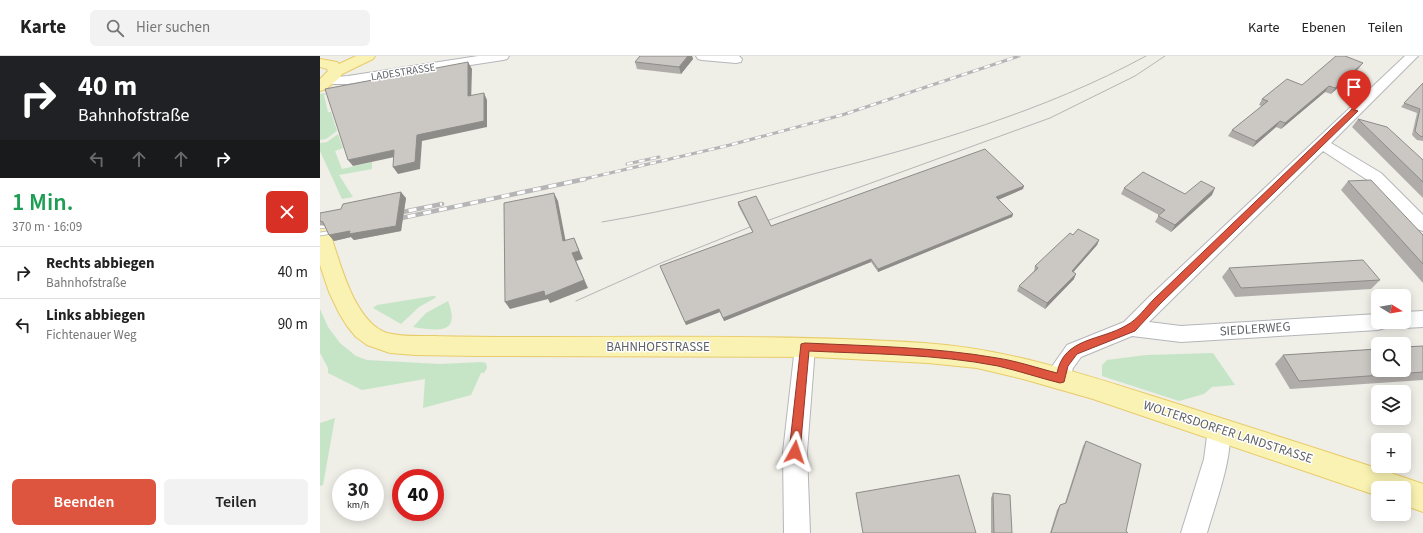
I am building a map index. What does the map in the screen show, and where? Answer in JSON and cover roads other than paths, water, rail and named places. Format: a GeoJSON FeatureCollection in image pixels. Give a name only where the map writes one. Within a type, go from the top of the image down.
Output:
{"type":"FeatureCollection","features":[{"type":"Feature","properties":{"kind":"main road"},"geometry":{"type":"LineString","coordinates":[[326,73],[354,56]]}},
{"type":"Feature","properties":{"kind":"main road"},"geometry":{"type":"LineString","coordinates":[[326,73],[368,56]]}},
{"type":"Feature","properties":{"kind":"main road","name":"BAHNHOFSTRASSE"},"geometry":{"type":"LineString","coordinates":[[320,233],[345,303],[355,322],[364,331],[376,339],[388,343],[500,347],[805,347],[914,352],[956,355],[999,362],[1060,379]]}},
{"type":"Feature","properties":{"kind":"main road","name":"WOLTERSDORFER LANDSTRASSE"},"geometry":{"type":"LineString","coordinates":[[1060,379],[1373,481]]}},
{"type":"Feature","properties":{"kind":"main road"},"geometry":{"type":"LineString","coordinates":[[1411,494],[1423,498]]}},
{"type":"Feature","properties":{"kind":"street","name":"LADESTRASSE"},"geometry":{"type":"LineString","coordinates":[[326,73],[348,80],[503,56]]}},
{"type":"Feature","properties":{"kind":"street"},"geometry":{"type":"LineString","coordinates":[[702,56],[736,59]]}},
{"type":"Feature","properties":{"kind":"street"},"geometry":{"type":"LineString","coordinates":[[1060,379],[1063,365],[1074,351],[1131,328],[1157,301],[1412,56]]}},
{"type":"Feature","properties":{"kind":"street"},"geometry":{"type":"LineString","coordinates":[[1321,143],[1375,177],[1423,225]]}},
{"type":"Feature","properties":{"kind":"street"},"geometry":{"type":"LineString","coordinates":[[1411,320],[1423,319]]}},
{"type":"Feature","properties":{"kind":"street","name":"SIEDLERWEG"},"geometry":{"type":"LineString","coordinates":[[1131,328],[1180,334],[1371,322]]}},
{"type":"Feature","properties":{"kind":"street"},"geometry":{"type":"LineString","coordinates":[[797,533],[794,491],[795,452],[805,347]]}},
{"type":"Feature","properties":{"kind":"street"},"geometry":{"type":"LineString","coordinates":[[1194,533],[1216,459],[1219,430]]}},
{"type":"Feature","properties":{"kind":"tram line"},"geometry":{"type":"LineString","coordinates":[[602,222],[737,194],[901,151],[985,125],[1027,110],[1068,94],[1146,56]]}},
{"type":"Feature","properties":{"kind":"tram line"},"geometry":{"type":"LineString","coordinates":[[576,301],[661,263],[750,227],[1050,118],[1135,76],[1165,56]]}},
{"type":"Feature","properties":{"kind":"railway"},"geometry":{"type":"LineString","coordinates":[[580,180],[730,145],[842,115],[1019,56]]}},
{"type":"Feature","properties":{"kind":"railway"},"geometry":{"type":"LineString","coordinates":[[627,164],[659,157]]}},
{"type":"Feature","properties":{"kind":"railway"},"geometry":{"type":"LineString","coordinates":[[392,220],[585,179]]}},
{"type":"Feature","properties":{"kind":"railway"},"geometry":{"type":"LineString","coordinates":[[393,214],[442,204]]}},
{"type":"Feature","properties":{"kind":"railway"},"geometry":{"type":"LineString","coordinates":[[320,227],[336,224]]}},
{"type":"Feature","properties":{"kind":"railway"},"geometry":{"type":"LineString","coordinates":[[320,234],[339,231]]}}]}
